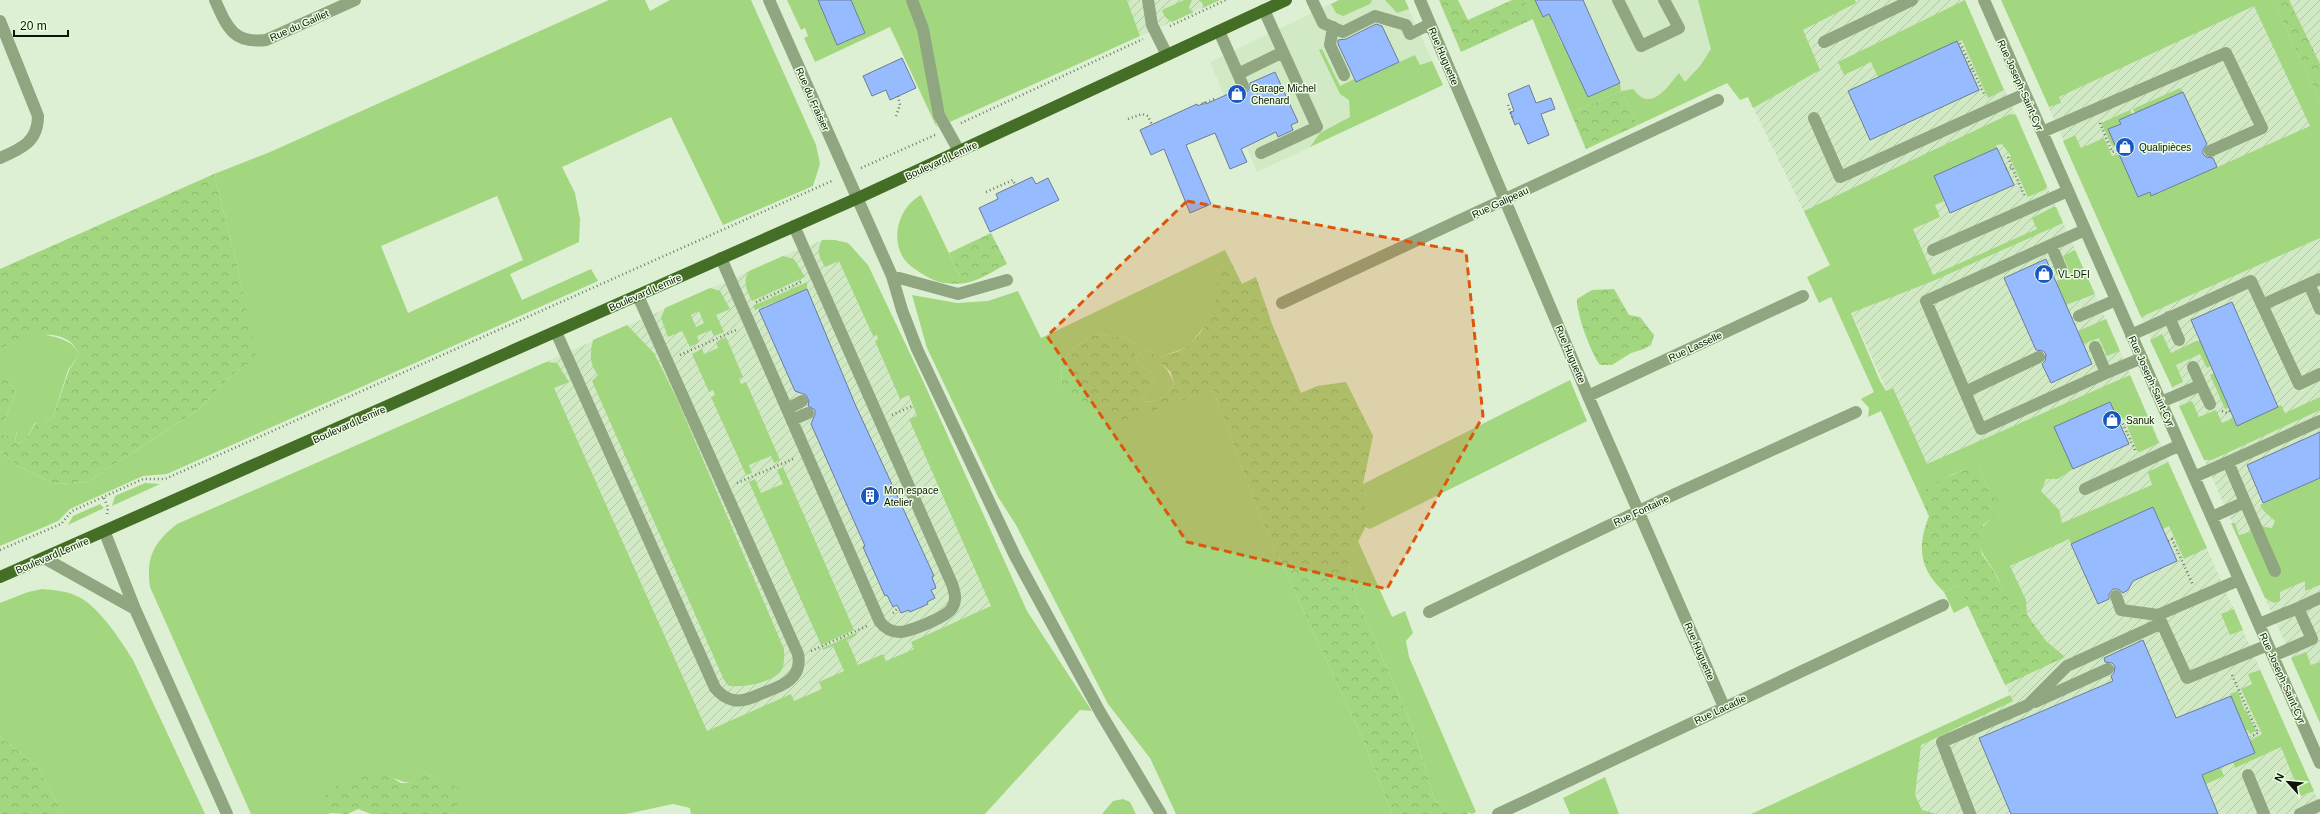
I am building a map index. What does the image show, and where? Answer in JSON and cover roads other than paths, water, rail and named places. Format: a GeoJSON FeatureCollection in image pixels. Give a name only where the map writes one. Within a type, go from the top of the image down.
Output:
{"type":"FeatureCollection","features":[{"type":"Feature","properties":{"kind":"main road","name":"Boulevard Lemire"},"geometry":{"type":"LineString","coordinates":[[0,577],[105,532],[858,198],[1286,0]]}},
{"type":"Feature","properties":{"kind":"street","name":"Rue du Gaillet"},"geometry":{"type":"LineString","coordinates":[[215,0],[226,25],[242,39],[254,41],[266,40],[355,0]]}},
{"type":"Feature","properties":{"kind":"street","name":"Rue du Fraisier"},"geometry":{"type":"LineString","coordinates":[[769,0],[892,276],[902,310],[917,349],[1016,556],[1100,712],[1161,814]]}},
{"type":"Feature","properties":{"kind":"street"},"geometry":{"type":"LineString","coordinates":[[912,0],[923,29],[938,110],[958,151]]}},
{"type":"Feature","properties":{"kind":"street"},"geometry":{"type":"LineString","coordinates":[[1148,0],[1152,25],[1167,55]]}},
{"type":"Feature","properties":{"kind":"street"},"geometry":{"type":"LineString","coordinates":[[1312,0],[1323,23],[1343,32],[1375,16],[1406,25],[1410,34],[1430,24]]}},
{"type":"Feature","properties":{"kind":"street","name":"Rue Huguette"},"geometry":{"type":"LineString","coordinates":[[1420,0],[1506,199],[1588,396],[1724,707]]}},
{"type":"Feature","properties":{"kind":"street"},"geometry":{"type":"LineString","coordinates":[[1618,0],[1641,46],[1679,28],[1664,0]]}},
{"type":"Feature","properties":{"kind":"street"},"geometry":{"type":"LineString","coordinates":[[1824,42],[1912,0]]}},
{"type":"Feature","properties":{"kind":"street","name":"Rue Joseph-Saint-Cyr"},"geometry":{"type":"LineString","coordinates":[[1984,0],[2320,763]]}},
{"type":"Feature","properties":{"kind":"street"},"geometry":{"type":"LineString","coordinates":[[1261,153],[1318,127],[1264,10]]}},
{"type":"Feature","properties":{"kind":"street"},"geometry":{"type":"LineString","coordinates":[[0,21],[38,116],[36,130],[28,144],[0,158]]}},
{"type":"Feature","properties":{"kind":"street"},"geometry":{"type":"LineString","coordinates":[[1333,27],[1330,45],[1344,75]]}},
{"type":"Feature","properties":{"kind":"street"},"geometry":{"type":"LineString","coordinates":[[1219,31],[1244,86]]}},
{"type":"Feature","properties":{"kind":"street"},"geometry":{"type":"LineString","coordinates":[[1238,74],[1283,52]]}},
{"type":"Feature","properties":{"kind":"street"},"geometry":{"type":"LineString","coordinates":[[2042,132],[2226,53],[2262,128],[2210,151]]}},
{"type":"Feature","properties":{"kind":"street"},"geometry":{"type":"LineString","coordinates":[[1814,118],[1840,177],[2025,94]]}},
{"type":"Feature","properties":{"kind":"street","name":"Rue Galipeau"},"geometry":{"type":"LineString","coordinates":[[1282,303],[1718,100]]}},
{"type":"Feature","properties":{"kind":"street"},"geometry":{"type":"LineString","coordinates":[[1933,250],[2068,191]]}},
{"type":"Feature","properties":{"kind":"street"},"geometry":{"type":"LineString","coordinates":[[721,258],[880,622],[890,630],[904,632],[946,614],[953,607],[955,598],[952,584],[794,226]]}},
{"type":"Feature","properties":{"kind":"street"},"geometry":{"type":"LineString","coordinates":[[2085,230],[1926,301],[1981,429],[2142,358]]}},
{"type":"Feature","properties":{"kind":"street"},"geometry":{"type":"LineString","coordinates":[[2051,245],[2062,271]]}},
{"type":"Feature","properties":{"kind":"street"},"geometry":{"type":"LineString","coordinates":[[892,276],[958,294],[1007,280]]}},
{"type":"Feature","properties":{"kind":"street"},"geometry":{"type":"LineString","coordinates":[[2131,334],[2251,281],[2299,384],[2320,374]]}},
{"type":"Feature","properties":{"kind":"street"},"geometry":{"type":"LineString","coordinates":[[2262,305],[2314,281],[2320,309]]}},
{"type":"Feature","properties":{"kind":"street"},"geometry":{"type":"LineString","coordinates":[[556,332],[715,688],[723,696],[739,701],[781,686],[790,681],[796,673],[799,664],[798,654],[638,296]]}},
{"type":"Feature","properties":{"kind":"street","name":"Rue Lasselle"},"geometry":{"type":"LineString","coordinates":[[1588,396],[1803,296]]}},
{"type":"Feature","properties":{"kind":"street"},"geometry":{"type":"LineString","coordinates":[[2079,316],[2116,300]]}},
{"type":"Feature","properties":{"kind":"street"},"geometry":{"type":"LineString","coordinates":[[2169,317],[2179,340]]}},
{"type":"Feature","properties":{"kind":"street"},"geometry":{"type":"LineString","coordinates":[[2095,347],[2106,373]]}},
{"type":"Feature","properties":{"kind":"street"},"geometry":{"type":"LineString","coordinates":[[1965,392],[2039,357]]}},
{"type":"Feature","properties":{"kind":"street"},"geometry":{"type":"LineString","coordinates":[[2193,367],[2210,404]]}},
{"type":"Feature","properties":{"kind":"street"},"geometry":{"type":"LineString","coordinates":[[2161,402],[2201,385]]}},
{"type":"Feature","properties":{"kind":"street"},"geometry":{"type":"LineString","coordinates":[[787,409],[802,401]]}},
{"type":"Feature","properties":{"kind":"street","name":"Rue Fontaine"},"geometry":{"type":"LineString","coordinates":[[1428,612],[1639,511],[1856,412]]}},
{"type":"Feature","properties":{"kind":"street"},"geometry":{"type":"LineString","coordinates":[[792,420],[808,413]]}},
{"type":"Feature","properties":{"kind":"street"},"geometry":{"type":"LineString","coordinates":[[2194,477],[2320,421]]}},
{"type":"Feature","properties":{"kind":"street"},"geometry":{"type":"LineString","coordinates":[[2084,489],[2180,445]]}},
{"type":"Feature","properties":{"kind":"street"},"geometry":{"type":"LineString","coordinates":[[2228,462],[2275,571]]}},
{"type":"Feature","properties":{"kind":"street"},"geometry":{"type":"LineString","coordinates":[[2212,517],[2245,502]]}},
{"type":"Feature","properties":{"kind":"street"},"geometry":{"type":"LineString","coordinates":[[105,532],[135,609],[227,814]]}},
{"type":"Feature","properties":{"kind":"street"},"geometry":{"type":"LineString","coordinates":[[44,558],[135,609]]}},
{"type":"Feature","properties":{"kind":"street"},"geometry":{"type":"LineString","coordinates":[[2028,705],[2067,666],[2198,598],[2240,580]]}},
{"type":"Feature","properties":{"kind":"street"},"geometry":{"type":"LineString","coordinates":[[2116,596],[2121,610],[2160,619]]}},
{"type":"Feature","properties":{"kind":"street"},"geometry":{"type":"LineString","coordinates":[[2259,624],[2320,598]]}},
{"type":"Feature","properties":{"kind":"street","name":"Rue Lacadie"},"geometry":{"type":"LineString","coordinates":[[1498,814],[1943,605]]}},
{"type":"Feature","properties":{"kind":"street"},"geometry":{"type":"LineString","coordinates":[[2160,619],[2188,678],[2271,650],[2312,639],[2298,608]]}},
{"type":"Feature","properties":{"kind":"street"},"geometry":{"type":"LineString","coordinates":[[1970,814],[1942,742],[2108,669]]}},
{"type":"Feature","properties":{"kind":"street"},"geometry":{"type":"LineString","coordinates":[[2248,775],[2264,814]]}},
{"type":"Feature","properties":{"kind":"street"},"geometry":{"type":"LineString","coordinates":[[2300,814],[2320,805]]}},
{"type":"Feature","properties":{"kind":"place","name":"Garage Michel Chenard"},"geometry":{"type":"Point","coordinates":[1237,94]}},
{"type":"Feature","properties":{"kind":"place","name":"Qualipièces"},"geometry":{"type":"Point","coordinates":[2125,147]}},
{"type":"Feature","properties":{"kind":"place","name":"VL-DFI"},"geometry":{"type":"Point","coordinates":[2044,274]}},
{"type":"Feature","properties":{"kind":"place","name":"Sanuk"},"geometry":{"type":"Point","coordinates":[2112,420]}},
{"type":"Feature","properties":{"kind":"place","name":"Mon espace Atelier"},"geometry":{"type":"Point","coordinates":[870,496]}}]}
